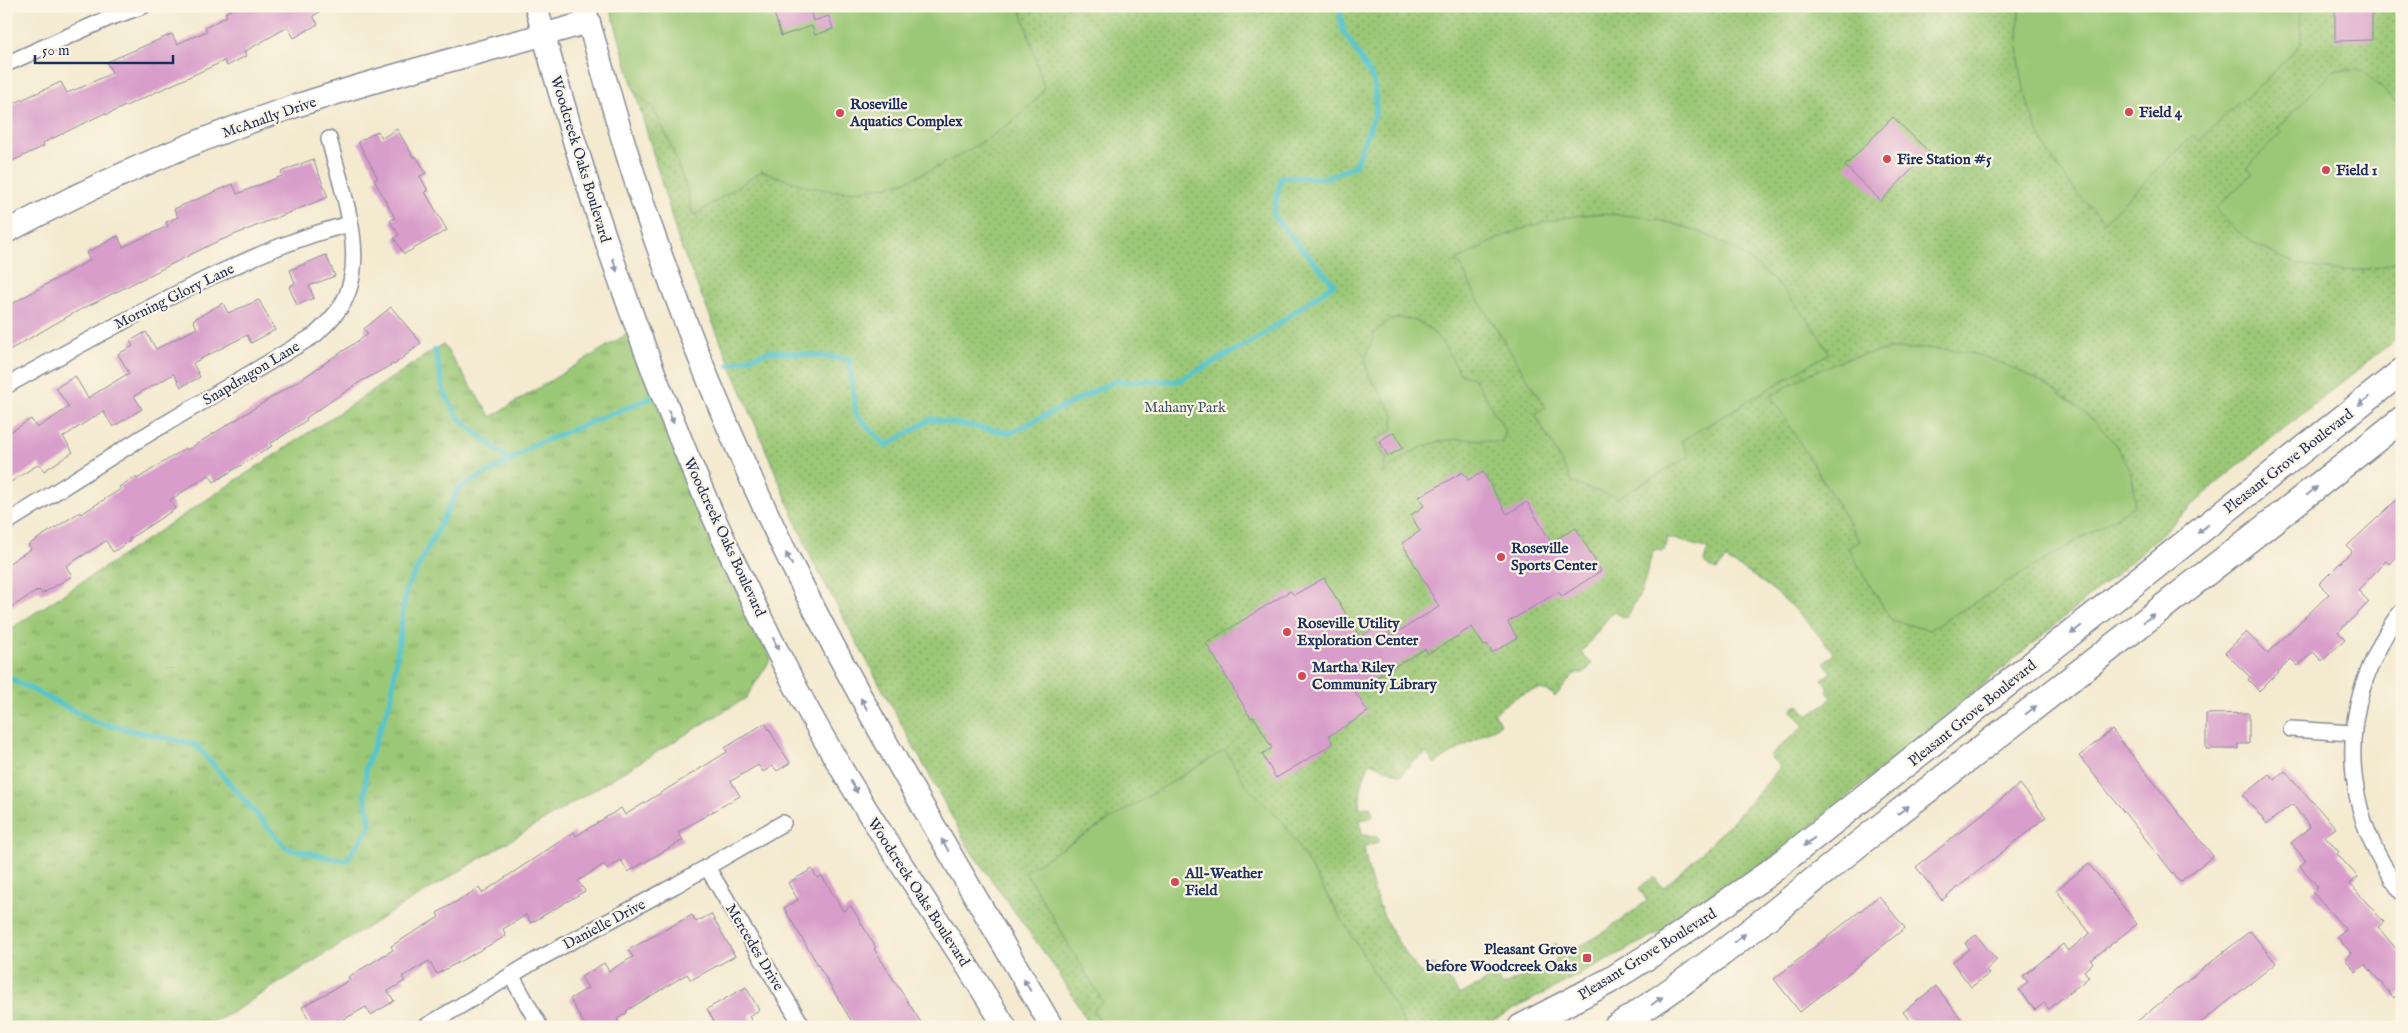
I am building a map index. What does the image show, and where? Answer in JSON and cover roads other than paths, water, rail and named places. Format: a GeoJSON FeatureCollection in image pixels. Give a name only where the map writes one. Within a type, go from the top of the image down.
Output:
{"type":"FeatureCollection","features":[{"type":"Feature","properties":{"kind":"main road","name":"Woodcreek Oaks Boulevard"},"geometry":{"type":"LineString","coordinates":[[536,6],[590,189],[646,356],[684,449],[733,556],[807,707],[870,815],[1005,1027]]}},
{"type":"Feature","properties":{"kind":"main road","name":"McAnally Drive"},"geometry":{"type":"LineString","coordinates":[[6,232],[63,202],[129,171],[255,121],[389,78],[544,34],[586,14]]}},
{"type":"Feature","properties":{"kind":"main road"},"geometry":{"type":"LineString","coordinates":[[586,14],[630,164],[659,250],[724,412],[785,550],[846,674],[911,789],[1052,1027]]}},
{"type":"Feature","properties":{"kind":"main road","name":"Pleasant Grove Boulevard"},"geometry":{"type":"LineString","coordinates":[[1521,1027],[1609,980],[1656,952],[1729,902],[1821,833],[2402,371]]}},
{"type":"Feature","properties":{"kind":"main road"},"geometry":{"type":"LineString","coordinates":[[1616,1027],[1703,969],[1864,839],[2231,555],[2402,419]]}},
{"type":"Feature","properties":{"kind":"main road"},"geometry":{"type":"LineString","coordinates":[[1557,1027],[1606,997],[1656,952]]}},
{"type":"Feature","properties":{"kind":"street"},"geometry":{"type":"LineString","coordinates":[[6,64],[108,18],[143,6]]}},
{"type":"Feature","properties":{"kind":"street","name":"Snapdragon Lane"},"geometry":{"type":"LineString","coordinates":[[6,523],[130,445],[315,335],[330,321],[343,304],[350,286],[355,254],[350,224],[329,139]]}},
{"type":"Feature","properties":{"kind":"street","name":"Morning Glory Lane"},"geometry":{"type":"LineString","coordinates":[[6,386],[103,331],[231,267],[322,230],[350,224]]}},
{"type":"Feature","properties":{"kind":"street"},"geometry":{"type":"LineString","coordinates":[[2402,611],[2381,643],[2369,669],[2352,733],[2353,769],[2364,824],[2375,850],[2402,893]]}},
{"type":"Feature","properties":{"kind":"street"},"geometry":{"type":"LineString","coordinates":[[2291,729],[2352,733]]}},
{"type":"Feature","properties":{"kind":"street","name":"Danielle Drive"},"geometry":{"type":"LineString","coordinates":[[425,1027],[511,975],[783,823]]}},
{"type":"Feature","properties":{"kind":"street","name":"Mercedes Drive"},"geometry":{"type":"LineString","coordinates":[[707,867],[803,1027]]}},
{"type":"Feature","properties":{"kind":"street"},"geometry":{"type":"LineString","coordinates":[[511,975],[540,1027]]}},
{"type":"Feature","properties":{"kind":"waterway"},"geometry":{"type":"LineString","coordinates":[[729,365],[770,351],[849,359],[856,414],[886,446],[931,419],[1010,433],[1113,382],[1178,381],[1258,338],[1334,284],[1273,216],[1281,177],[1327,178],[1355,165],[1376,111],[1374,81],[1343,30],[1339,6]]}},
{"type":"Feature","properties":{"kind":"waterway"},"geometry":{"type":"LineString","coordinates":[[435,350],[444,392],[458,417],[510,461]]}},
{"type":"Feature","properties":{"kind":"waterway"},"geometry":{"type":"LineString","coordinates":[[6,676],[95,722],[196,745],[286,848],[346,861],[371,825],[365,797],[366,767],[391,699],[406,590],[459,488],[510,461],[534,445],[653,397]]}},
{"type":"Feature","properties":{"kind":"place","name":"Field 4"},"geometry":{"type":"Point","coordinates":[2129,112]}},
{"type":"Feature","properties":{"kind":"place","name":"Roseville Aquatics Complex"},"geometry":{"type":"Point","coordinates":[840,113]}},
{"type":"Feature","properties":{"kind":"place","name":"Fire Station #5"},"geometry":{"type":"Point","coordinates":[1887,159]}},
{"type":"Feature","properties":{"kind":"place","name":"Field 1"},"geometry":{"type":"Point","coordinates":[2326,170]}},
{"type":"Feature","properties":{"kind":"place","name":"Roseville Sports Center"},"geometry":{"type":"Point","coordinates":[1501,557]}},
{"type":"Feature","properties":{"kind":"place","name":"Roseville Utility Exploration Center"},"geometry":{"type":"Point","coordinates":[1287,632]}},
{"type":"Feature","properties":{"kind":"place","name":"Martha Riley Community Library"},"geometry":{"type":"Point","coordinates":[1302,676]}},
{"type":"Feature","properties":{"kind":"place","name":"All-Weather Field"},"geometry":{"type":"Point","coordinates":[1175,882]}},
{"type":"Feature","properties":{"kind":"place","name":"Pleasant Grove before Woodcreek Oaks"},"geometry":{"type":"Point","coordinates":[1587,958]}},
{"type":"Feature","properties":{"kind":"park label","name":"Mahany Park"},"geometry":{"type":"Point","coordinates":[1185,407]}}]}
